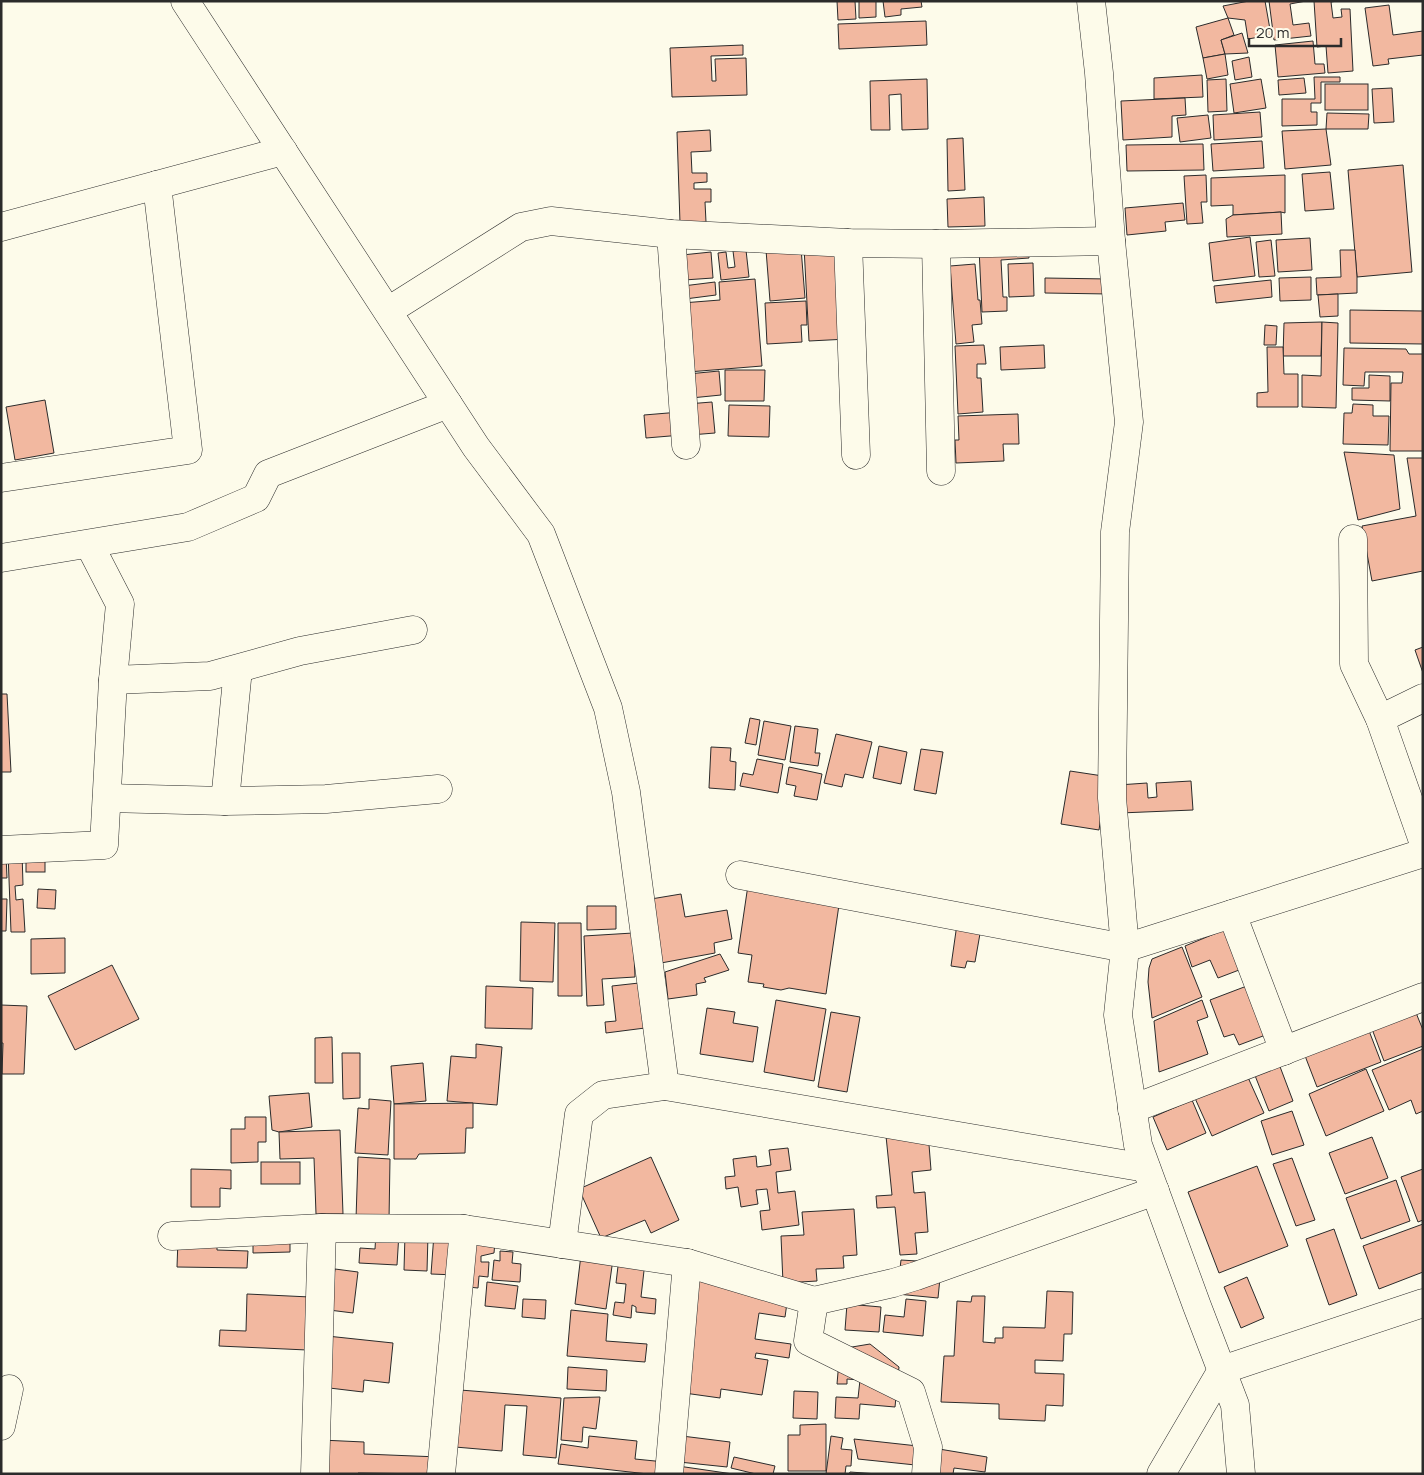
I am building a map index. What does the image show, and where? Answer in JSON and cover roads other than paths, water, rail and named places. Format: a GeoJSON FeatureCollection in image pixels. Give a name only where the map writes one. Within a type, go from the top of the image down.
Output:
{"type":"FeatureCollection","features":[{"type":"Feature","properties":{"kind":"street"},"geometry":{"type":"LineString","coordinates":[[185,1],[476,447],[541,534],[608,708],[626,792],[664,1086]]}},
{"type":"Feature","properties":{"kind":"street"},"geometry":{"type":"LineString","coordinates":[[1091,1],[1111,241],[1129,422],[1115,532],[1112,798],[1125,948],[1118,1015],[1138,1145],[1196,1306],[1236,1405],[1241,1474]]}},
{"type":"Feature","properties":{"kind":"street"},"geometry":{"type":"LineString","coordinates":[[1,227],[283,151]]}},
{"type":"Feature","properties":{"kind":"street"},"geometry":{"type":"LineString","coordinates":[[1,478],[188,450],[157,185]]}},
{"type":"Feature","properties":{"kind":"street"},"geometry":{"type":"LineString","coordinates":[[388,311],[521,227],[551,221],[671,234],[848,243],[936,244],[1111,241]]}},
{"type":"Feature","properties":{"kind":"street"},"geometry":{"type":"LineString","coordinates":[[671,234],[686,445]]}},
{"type":"Feature","properties":{"kind":"street"},"geometry":{"type":"LineString","coordinates":[[848,243],[856,456]]}},
{"type":"Feature","properties":{"kind":"street"},"geometry":{"type":"LineString","coordinates":[[936,244],[941,471]]}},
{"type":"Feature","properties":{"kind":"street"},"geometry":{"type":"LineString","coordinates":[[1,558],[188,527],[256,498],[268,474],[448,404]]}},
{"type":"Feature","properties":{"kind":"street"},"geometry":{"type":"LineString","coordinates":[[1353,539],[1354,664],[1380,719],[1423,841]]}},
{"type":"Feature","properties":{"kind":"street"},"geometry":{"type":"LineString","coordinates":[[1,850],[104,845],[113,680],[120,604],[89,544]]}},
{"type":"Feature","properties":{"kind":"street"},"geometry":{"type":"LineString","coordinates":[[113,680],[210,676],[300,651],[413,630]]}},
{"type":"Feature","properties":{"kind":"street"},"geometry":{"type":"LineString","coordinates":[[225,801],[238,668]]}},
{"type":"Feature","properties":{"kind":"street"},"geometry":{"type":"LineString","coordinates":[[1380,719],[1423,698]]}},
{"type":"Feature","properties":{"kind":"street"},"geometry":{"type":"LineString","coordinates":[[107,798],[225,801],[326,799],[438,789]]}},
{"type":"Feature","properties":{"kind":"street"},"geometry":{"type":"LineString","coordinates":[[740,875],[1125,948],[1423,853]]}},
{"type":"Feature","properties":{"kind":"street"},"geometry":{"type":"LineString","coordinates":[[1232,914],[1284,1051]]}},
{"type":"Feature","properties":{"kind":"street"},"geometry":{"type":"LineString","coordinates":[[1132,1109],[1423,997]]}},
{"type":"Feature","properties":{"kind":"street"},"geometry":{"type":"LineString","coordinates":[[562,1244],[579,1114],[603,1095],[664,1086],[1150,1180]]}},
{"type":"Feature","properties":{"kind":"street"},"geometry":{"type":"LineString","coordinates":[[172,1236],[322,1228],[464,1229],[687,1263],[814,1301],[909,1278],[1150,1180]]}},
{"type":"Feature","properties":{"kind":"street"},"geometry":{"type":"LineString","coordinates":[[315,1474],[322,1228]]}},
{"type":"Feature","properties":{"kind":"street"},"geometry":{"type":"LineString","coordinates":[[441,1474],[464,1229]]}},
{"type":"Feature","properties":{"kind":"street"},"geometry":{"type":"LineString","coordinates":[[669,1474],[687,1263]]}},
{"type":"Feature","properties":{"kind":"street"},"geometry":{"type":"LineString","coordinates":[[814,1301],[808,1341],[911,1392],[928,1447],[926,1474]]}},
{"type":"Feature","properties":{"kind":"street"},"geometry":{"type":"LineString","coordinates":[[1161,1474],[1222,1370],[1423,1303]]}},
{"type":"Feature","properties":{"kind":"street"},"geometry":{"type":"LineString","coordinates":[[1,1426],[9,1388]]}}]}
